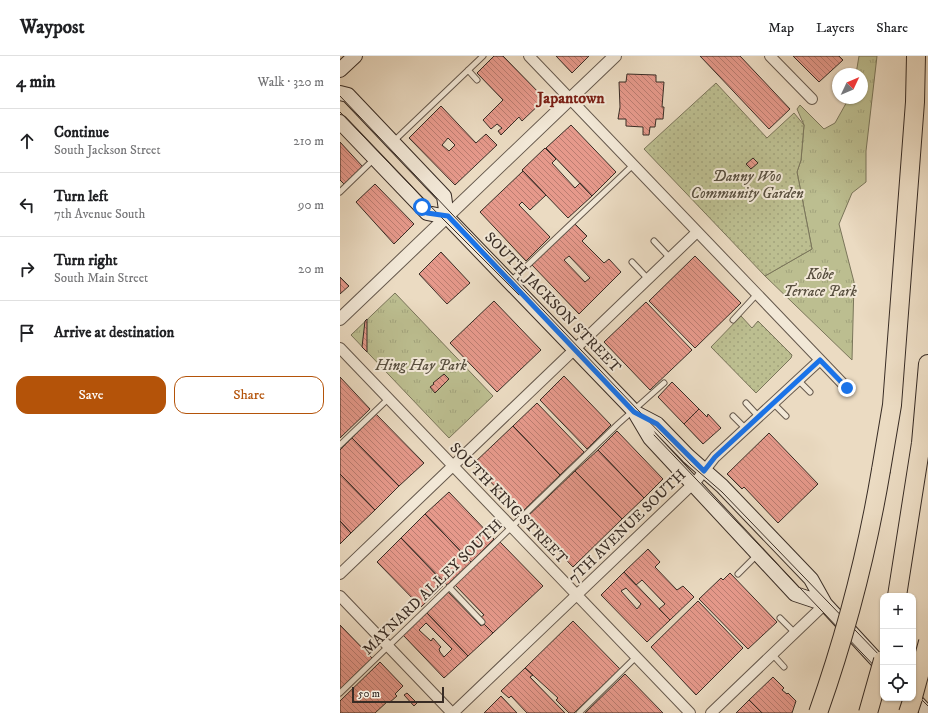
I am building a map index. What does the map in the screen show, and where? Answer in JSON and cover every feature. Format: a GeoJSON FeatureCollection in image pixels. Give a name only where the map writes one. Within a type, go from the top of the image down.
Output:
{"type":"FeatureCollection","features":[{"type":"Feature","properties":{"kind":"highway"},"geometry":{"type":"LineString","coordinates":[[915,102],[916,56]]}},
{"type":"Feature","properties":{"kind":"highway"},"geometry":{"type":"LineString","coordinates":[[818,713],[838,654],[856,593],[870,532],[892,405],[915,102],[921,56]]}},
{"type":"Feature","properties":{"kind":"highway"},"geometry":{"type":"LineString","coordinates":[[897,593],[920,443],[928,364]]}},
{"type":"Feature","properties":{"kind":"highway"},"geometry":{"type":"LineString","coordinates":[[916,687],[928,642]]}},
{"type":"Feature","properties":{"kind":"highway"},"geometry":{"type":"LineString","coordinates":[[868,713],[882,665]]}},
{"type":"Feature","properties":{"kind":"highway"},"geometry":{"type":"LineString","coordinates":[[908,713],[912,701]]}},
{"type":"Feature","properties":{"kind":"main road"},"geometry":{"type":"LineString","coordinates":[[340,70],[355,56]]}},
{"type":"Feature","properties":{"kind":"main road"},"geometry":{"type":"LineString","coordinates":[[340,93],[348,95],[444,196],[448,216],[427,213],[340,122]]}},
{"type":"Feature","properties":{"kind":"main road","name":"SOUTH JACKSON STREET"},"geometry":{"type":"LineString","coordinates":[[448,216],[634,412],[650,438],[795,594],[825,604]]}},
{"type":"Feature","properties":{"kind":"main road","name":"SOUTH JACKSON STREET"},"geometry":{"type":"LineString","coordinates":[[634,412],[657,424],[704,471],[722,486],[811,579],[825,604],[881,665]]}},
{"type":"Feature","properties":{"kind":"main road"},"geometry":{"type":"LineString","coordinates":[[916,701],[927,713]]}},
{"type":"Feature","properties":{"kind":"street"},"geometry":{"type":"LineString","coordinates":[[529,56],[847,388]]}},
{"type":"Feature","properties":{"kind":"street"},"geometry":{"type":"LineString","coordinates":[[340,319],[615,56]]}},
{"type":"Feature","properties":{"kind":"street"},"geometry":{"type":"LineString","coordinates":[[770,56],[812,99]]}},
{"type":"Feature","properties":{"kind":"street"},"geometry":{"type":"LineString","coordinates":[[340,574],[697,232]]}},
{"type":"Feature","properties":{"kind":"street","name":"SOUTH KING STREET"},"geometry":{"type":"LineString","coordinates":[[340,348],[690,713]]}},
{"type":"Feature","properties":{"kind":"street","name":"7TH AVENUE SOUTH"},"geometry":{"type":"LineString","coordinates":[[452,713],[692,484],[715,457],[745,428],[774,404],[820,360]]}},
{"type":"Feature","properties":{"kind":"street"},"geometry":{"type":"LineString","coordinates":[[340,596],[452,713]]}},
{"type":"Feature","properties":{"kind":"street"},"geometry":{"type":"LineString","coordinates":[[711,713],[825,604]]}},
{"type":"Feature","properties":{"kind":"lane"},"geometry":{"type":"LineString","coordinates":[[392,142],[482,56]]}},
{"type":"Feature","properties":{"kind":"lane"},"geometry":{"type":"LineString","coordinates":[[468,70],[477,80]]}},
{"type":"Feature","properties":{"kind":"lane"},"geometry":{"type":"LineString","coordinates":[[340,192],[375,159]]}},
{"type":"Feature","properties":{"kind":"lane"},"geometry":{"type":"LineString","coordinates":[[510,282],[633,165]]}},
{"type":"Feature","properties":{"kind":"lane"},"geometry":{"type":"LineString","coordinates":[[654,241],[670,258]]}},
{"type":"Feature","properties":{"kind":"lane"},"geometry":{"type":"LineString","coordinates":[[632,262],[648,279]]}},
{"type":"Feature","properties":{"kind":"lane"},"geometry":{"type":"LineString","coordinates":[[732,320],[757,294]]}},
{"type":"Feature","properties":{"kind":"lane"},"geometry":{"type":"LineString","coordinates":[[798,380],[810,392]]}},
{"type":"Feature","properties":{"kind":"lane","name":"MAYNARD ALLEY SOUTH"},"geometry":{"type":"LineString","coordinates":[[340,693],[618,424],[634,412],[664,383]]}},
{"type":"Feature","properties":{"kind":"lane"},"geometry":{"type":"LineString","coordinates":[[340,445],[389,398]]}},
{"type":"Feature","properties":{"kind":"lane"},"geometry":{"type":"LineString","coordinates":[[746,403],[758,417]]}},
{"type":"Feature","properties":{"kind":"lane"},"geometry":{"type":"LineString","coordinates":[[774,404],[786,416]]}},
{"type":"Feature","properties":{"kind":"lane"},"geometry":{"type":"LineString","coordinates":[[733,416],[745,428]]}},
{"type":"Feature","properties":{"kind":"lane"},"geometry":{"type":"LineString","coordinates":[[738,574],[758,554]]}},
{"type":"Feature","properties":{"kind":"lane"},"geometry":{"type":"LineString","coordinates":[[449,587],[482,622]]}},
{"type":"Feature","properties":{"kind":"lane"},"geometry":{"type":"LineString","coordinates":[[780,618],[795,633]]}},
{"type":"Feature","properties":{"kind":"lane"},"geometry":{"type":"LineString","coordinates":[[773,655],[784,667]]}},
{"type":"Feature","properties":{"kind":"lane"},"geometry":{"type":"LineString","coordinates":[[579,713],[636,657]]}},
{"type":"Feature","properties":{"kind":"green space","name":"Kobe Terrace Park"},"geometry":{"type":"Polygon","coordinates":[[[859,56],[877,56],[866,151],[866,182],[852,193],[839,224],[854,282],[852,360],[765,276],[812,249],[797,172],[801,160],[804,125],[797,109],[800,105],[824,129],[835,123],[846,104],[868,104],[868,68],[857,68],[859,56]]]}},
{"type":"Feature","properties":{"kind":"green space","name":"Danny Woo Community Garden"},"geometry":{"type":"Polygon","coordinates":[[[716,83],[767,138],[794,113],[804,125],[801,160],[797,172],[812,249],[765,276],[644,149],[716,83]]]}},
{"type":"Feature","properties":{"kind":"green space","name":"Hing Hay Park"},"geometry":{"type":"Polygon","coordinates":[[[395,293],[493,396],[449,438],[351,335],[395,293]]]}},
{"type":"Feature","properties":{"kind":"green space"},"geometry":{"type":"Polygon","coordinates":[[[741,316],[752,328],[758,321],[792,355],[791,358],[756,393],[711,347],[741,316]]]}},
{"type":"Feature","properties":{"kind":"building"},"geometry":{"type":"Polygon","coordinates":[[[494,56],[503,56],[545,99],[522,121],[519,117],[501,135],[498,131],[502,128],[497,124],[491,129],[483,120],[503,100],[477,73],[494,56]]]}},
{"type":"Feature","properties":{"kind":"building"},"geometry":{"type":"Polygon","coordinates":[[[556,56],[589,56],[572,73],[556,56]]]}},
{"type":"Feature","properties":{"kind":"building"},"geometry":{"type":"Polygon","coordinates":[[[700,56],[740,56],[790,109],[769,129],[700,56]]]}},
{"type":"Feature","properties":{"kind":"building"},"geometry":{"type":"Polygon","coordinates":[[[793,56],[839,56],[843,60],[834,68],[832,68],[832,70],[819,82],[793,56]]]}},
{"type":"Feature","properties":{"kind":"building"},"geometry":{"type":"Polygon","coordinates":[[[627,74],[656,75],[656,82],[664,82],[662,107],[664,107],[663,119],[656,119],[655,127],[650,127],[649,135],[643,135],[643,127],[626,126],[626,119],[618,119],[620,107],[619,82],[626,82],[627,74]]]}},
{"type":"Feature","properties":{"kind":"building"},"geometry":{"type":"Polygon","coordinates":[[[441,106],[476,143],[486,134],[497,145],[455,185],[409,138],[441,106]],[[448,138],[442,145],[449,151],[455,145],[448,138]]]}},
{"type":"Feature","properties":{"kind":"building"},"geometry":{"type":"Polygon","coordinates":[[[571,125],[616,172],[592,196],[546,148],[571,125]]]}},
{"type":"Feature","properties":{"kind":"building"},"geometry":{"type":"Polygon","coordinates":[[[340,142],[363,167],[345,185],[340,180],[340,142]]]}},
{"type":"Feature","properties":{"kind":"building"},"geometry":{"type":"Polygon","coordinates":[[[545,148],[556,159],[552,163],[575,188],[580,183],[592,196],[568,218],[522,170],[545,148]]]}},
{"type":"Feature","properties":{"kind":"building"},"geometry":{"type":"Polygon","coordinates":[[[753,158],[758,163],[751,169],[746,164],[753,158]]]}},
{"type":"Feature","properties":{"kind":"building"},"geometry":{"type":"Polygon","coordinates":[[[523,171],[546,195],[530,210],[522,202],[519,205],[550,237],[526,261],[480,212],[523,171]]]}},
{"type":"Feature","properties":{"kind":"building"},"geometry":{"type":"Polygon","coordinates":[[[375,184],[414,224],[394,244],[356,202],[375,184]]]}},
{"type":"Feature","properties":{"kind":"building"},"geometry":{"type":"Polygon","coordinates":[[[575,224],[587,236],[582,241],[604,263],[609,259],[621,272],[579,314],[531,264],[575,224]],[[569,256],[564,260],[585,282],[590,278],[569,256]]]}},
{"type":"Feature","properties":{"kind":"building"},"geometry":{"type":"Polygon","coordinates":[[[441,252],[470,283],[447,304],[419,274],[441,252]]]}},
{"type":"Feature","properties":{"kind":"building"},"geometry":{"type":"Polygon","coordinates":[[[695,256],[741,303],[695,348],[649,301],[695,256]]]}},
{"type":"Feature","properties":{"kind":"building"},"geometry":{"type":"Polygon","coordinates":[[[340,277],[349,286],[340,294],[340,277]]]}},
{"type":"Feature","properties":{"kind":"building"},"geometry":{"type":"Polygon","coordinates":[[[494,301],[541,350],[497,392],[450,343],[494,301]]]}},
{"type":"Feature","properties":{"kind":"building"},"geometry":{"type":"Polygon","coordinates":[[[646,302],[692,350],[650,390],[604,342],[646,302]]]}},
{"type":"Feature","properties":{"kind":"building"},"geometry":{"type":"Polygon","coordinates":[[[367,319],[367,352],[362,347],[365,321],[367,319]]]}},
{"type":"Feature","properties":{"kind":"building"},"geometry":{"type":"Polygon","coordinates":[[[444,374],[449,379],[435,393],[430,387],[444,374]]]}},
{"type":"Feature","properties":{"kind":"building"},"geometry":{"type":"Polygon","coordinates":[[[564,376],[611,425],[587,449],[540,400],[564,376]]]}},
{"type":"Feature","properties":{"kind":"building"},"geometry":{"type":"Polygon","coordinates":[[[340,377],[370,409],[340,438],[340,377]]]}},
{"type":"Feature","properties":{"kind":"building"},"geometry":{"type":"Polygon","coordinates":[[[672,382],[699,409],[684,424],[658,397],[672,382]]]}},
{"type":"Feature","properties":{"kind":"building"},"geometry":{"type":"Polygon","coordinates":[[[537,403],[584,452],[560,475],[513,426],[537,403]]]}},
{"type":"Feature","properties":{"kind":"building"},"geometry":{"type":"Polygon","coordinates":[[[699,409],[707,417],[708,414],[721,428],[703,444],[684,424],[699,409]]]}},
{"type":"Feature","properties":{"kind":"building"},"geometry":{"type":"Polygon","coordinates":[[[376,414],[424,463],[399,486],[352,438],[376,414]]]}},
{"type":"Feature","properties":{"kind":"building"},"geometry":{"type":"Polygon","coordinates":[[[513,426],[560,475],[521,513],[473,464],[513,426]]]}},
{"type":"Feature","properties":{"kind":"building"},"geometry":{"type":"Polygon","coordinates":[[[617,431],[663,479],[644,498],[598,450],[617,431]]]}},
{"type":"Feature","properties":{"kind":"building"},"geometry":{"type":"Polygon","coordinates":[[[769,433],[818,484],[778,523],[744,487],[742,489],[727,474],[769,433]]]}},
{"type":"Feature","properties":{"kind":"building"},"geometry":{"type":"Polygon","coordinates":[[[352,438],[399,486],[375,510],[340,474],[340,450],[352,438]]]}},
{"type":"Feature","properties":{"kind":"building"},"geometry":{"type":"Polygon","coordinates":[[[598,450],[644,498],[622,519],[575,471],[598,450]]]}},
{"type":"Feature","properties":{"kind":"building"},"geometry":{"type":"Polygon","coordinates":[[[575,471],[622,519],[573,567],[526,518],[575,471]]]}},
{"type":"Feature","properties":{"kind":"building"},"geometry":{"type":"Polygon","coordinates":[[[340,474],[375,510],[351,533],[340,521],[340,474]]]}},
{"type":"Feature","properties":{"kind":"building"},"geometry":{"type":"Polygon","coordinates":[[[449,492],[494,539],[471,562],[425,514],[449,492]]]}},
{"type":"Feature","properties":{"kind":"building"},"geometry":{"type":"Polygon","coordinates":[[[425,514],[471,562],[447,585],[401,538],[425,514]]]}},
{"type":"Feature","properties":{"kind":"building"},"geometry":{"type":"Polygon","coordinates":[[[340,521],[351,533],[340,544],[340,521]]]}},
{"type":"Feature","properties":{"kind":"building"},"geometry":{"type":"Polygon","coordinates":[[[401,538],[440,579],[438,581],[443,586],[421,607],[377,562],[401,538]]]}},
{"type":"Feature","properties":{"kind":"building"},"geometry":{"type":"Polygon","coordinates":[[[500,542],[543,586],[493,633],[484,624],[481,617],[484,615],[455,585],[500,542]]]}},
{"type":"Feature","properties":{"kind":"building"},"geometry":{"type":"Polygon","coordinates":[[[648,549],[660,562],[655,567],[677,590],[683,586],[694,597],[670,620],[659,609],[665,604],[642,580],[636,585],[624,572],[648,549]]]}},
{"type":"Feature","properties":{"kind":"building"},"geometry":{"type":"Polygon","coordinates":[[[624,572],[670,620],[647,642],[601,595],[624,572]],[[626,588],[621,591],[637,609],[641,604],[626,588]]]}},
{"type":"Feature","properties":{"kind":"building"},"geometry":{"type":"Polygon","coordinates":[[[730,573],[777,622],[748,649],[699,599],[721,578],[723,580],[730,573]]]}},
{"type":"Feature","properties":{"kind":"building"},"geometry":{"type":"Polygon","coordinates":[[[447,591],[481,626],[484,624],[493,633],[468,656],[426,612],[447,591]]]}},
{"type":"Feature","properties":{"kind":"building"},"geometry":{"type":"Polygon","coordinates":[[[698,601],[743,648],[696,695],[651,647],[698,601]]]}},
{"type":"Feature","properties":{"kind":"building"},"geometry":{"type":"Polygon","coordinates":[[[426,612],[468,656],[444,678],[403,635],[426,612]],[[426,623],[419,630],[431,641],[433,638],[441,647],[439,649],[444,657],[452,649],[426,623]]]}},
{"type":"Feature","properties":{"kind":"building"},"geometry":{"type":"Polygon","coordinates":[[[573,621],[620,669],[574,713],[569,713],[556,700],[558,698],[525,668],[573,621]]]}},
{"type":"Feature","properties":{"kind":"building"},"geometry":{"type":"Polygon","coordinates":[[[340,625],[372,658],[340,689],[340,625]]]}},
{"type":"Feature","properties":{"kind":"building"},"geometry":{"type":"Polygon","coordinates":[[[380,662],[403,686],[395,694],[397,696],[389,703],[388,701],[375,713],[340,713],[340,701],[380,662]]]}},
{"type":"Feature","properties":{"kind":"building"},"geometry":{"type":"Polygon","coordinates":[[[525,668],[533,675],[530,677],[565,713],[527,713],[511,696],[509,698],[501,691],[525,668]]]}},
{"type":"Feature","properties":{"kind":"building"},"geometry":{"type":"Polygon","coordinates":[[[625,674],[663,713],[585,713],[625,674]]]}},
{"type":"Feature","properties":{"kind":"building"},"geometry":{"type":"Polygon","coordinates":[[[773,677],[784,688],[782,690],[787,694],[788,693],[796,701],[792,713],[762,713],[749,700],[773,677]]]}},
{"type":"Feature","properties":{"kind":"building"},"geometry":{"type":"Polygon","coordinates":[[[407,693],[417,703],[414,706],[404,695],[407,693]]]}},
{"type":"Feature","properties":{"kind":"building"},"geometry":{"type":"Polygon","coordinates":[[[501,696],[517,713],[484,713],[501,696]]]}},
{"type":"Feature","properties":{"kind":"building"},"geometry":{"type":"Polygon","coordinates":[[[749,700],[762,713],[736,713],[749,700]]]}},
{"type":"Feature","properties":{"kind":"tram line"},"geometry":{"type":"LineString","coordinates":[[340,96],[691,465],[722,492],[880,656]]}},
{"type":"Feature","properties":{"kind":"tram line"},"geometry":{"type":"LineString","coordinates":[[340,112],[439,215],[519,295]]}},
{"type":"Feature","properties":{"kind":"tram line"},"geometry":{"type":"LineString","coordinates":[[654,435],[880,672]]}},
{"type":"Feature","properties":{"kind":"tram line"},"geometry":{"type":"LineString","coordinates":[[916,694],[928,706]]}},
{"type":"Feature","properties":{"kind":"tram line"},"geometry":{"type":"LineString","coordinates":[[908,701],[919,713]]}},
{"type":"Feature","properties":{"kind":"district","name":"Japantown"},"geometry":{"type":"Point","coordinates":[571,97]}},
{"type":"Feature","properties":{"kind":"route"},"geometry":{"type":"LineString","coordinates":[[422,207],[427,213],[448,216],[634,412],[657,424],[704,471],[715,457],[745,428],[774,404],[820,360],[847,388]]}}]}
